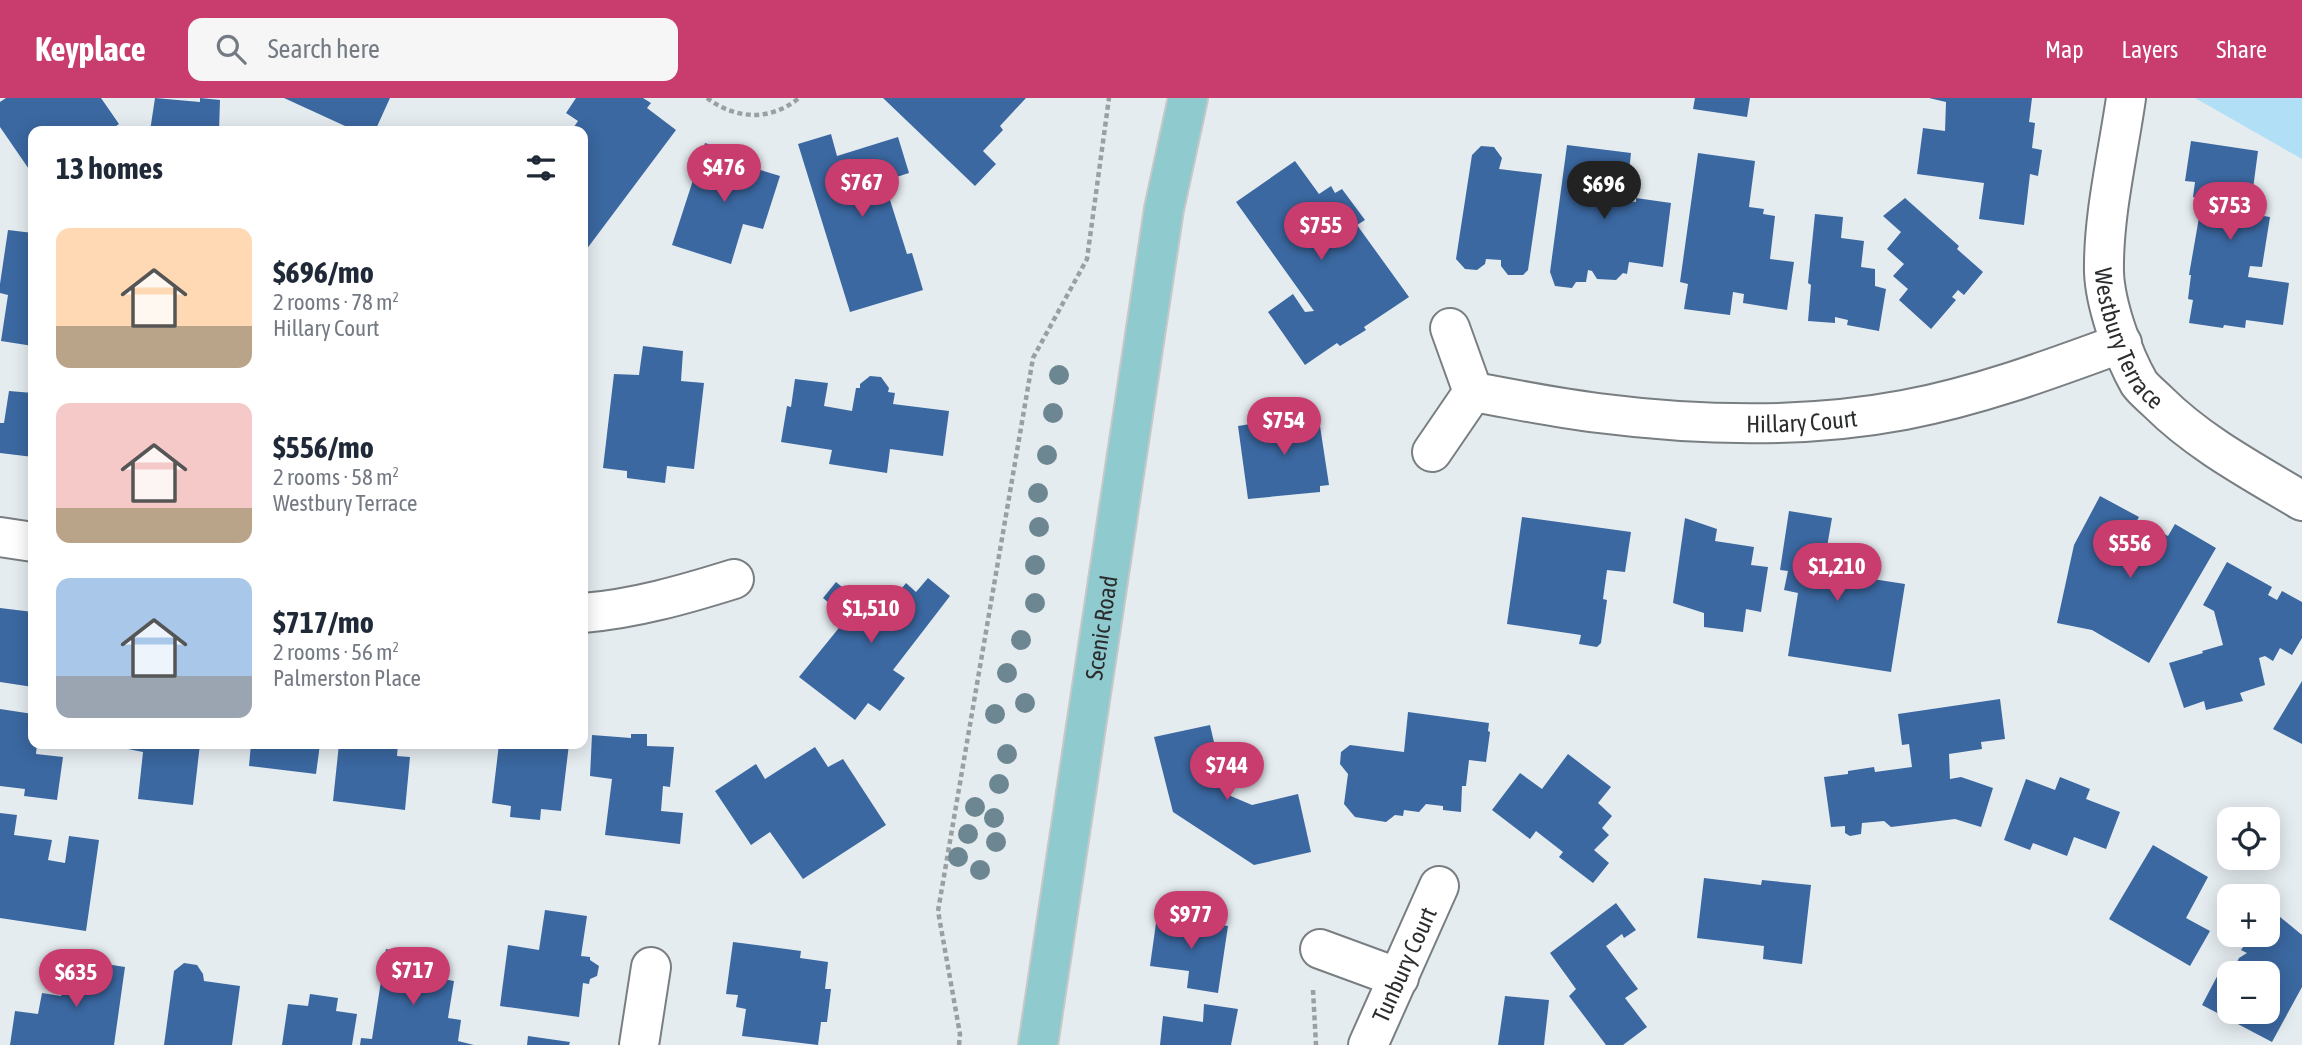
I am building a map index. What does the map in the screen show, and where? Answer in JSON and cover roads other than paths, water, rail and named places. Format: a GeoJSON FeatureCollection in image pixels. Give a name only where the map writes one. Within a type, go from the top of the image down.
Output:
{"type":"FeatureCollection","features":[{"type":"Feature","properties":{"kind":"main road","name":"Scenic Road"},"geometry":{"type":"LineString","coordinates":[[1164,209],[1173,98]]}},
{"type":"Feature","properties":{"kind":"main road","name":"Scenic Road"},"geometry":{"type":"LineString","coordinates":[[1038,1045],[1164,209],[1188,98]]}},
{"type":"Feature","properties":{"kind":"street","name":"Westbury Terrace"},"geometry":{"type":"LineString","coordinates":[[2126,98],[2108,218],[2104,272],[2108,305],[2122,343],[2140,384],[2178,422],[2302,500]]}},
{"type":"Feature","properties":{"kind":"street"},"geometry":{"type":"LineString","coordinates":[[1432,452],[1473,392],[1450,328]]}},
{"type":"Feature","properties":{"kind":"street","name":"Hillary Court"},"geometry":{"type":"LineString","coordinates":[[1473,392],[1598,414],[1728,424],[1814,422],[1906,410],[1990,389],[2122,343]]}},
{"type":"Feature","properties":{"kind":"street"},"geometry":{"type":"LineString","coordinates":[[0,537],[28,541]]}},
{"type":"Feature","properties":{"kind":"street"},"geometry":{"type":"LineString","coordinates":[[588,612],[691,593],[734,579]]}},
{"type":"Feature","properties":{"kind":"street","name":"Tunbury Court"},"geometry":{"type":"LineString","coordinates":[[1368,1045],[1439,886]]}},
{"type":"Feature","properties":{"kind":"street"},"geometry":{"type":"LineString","coordinates":[[1320,949],[1399,978]]}},
{"type":"Feature","properties":{"kind":"street"},"geometry":{"type":"LineString","coordinates":[[639,1045],[651,967]]}}]}
